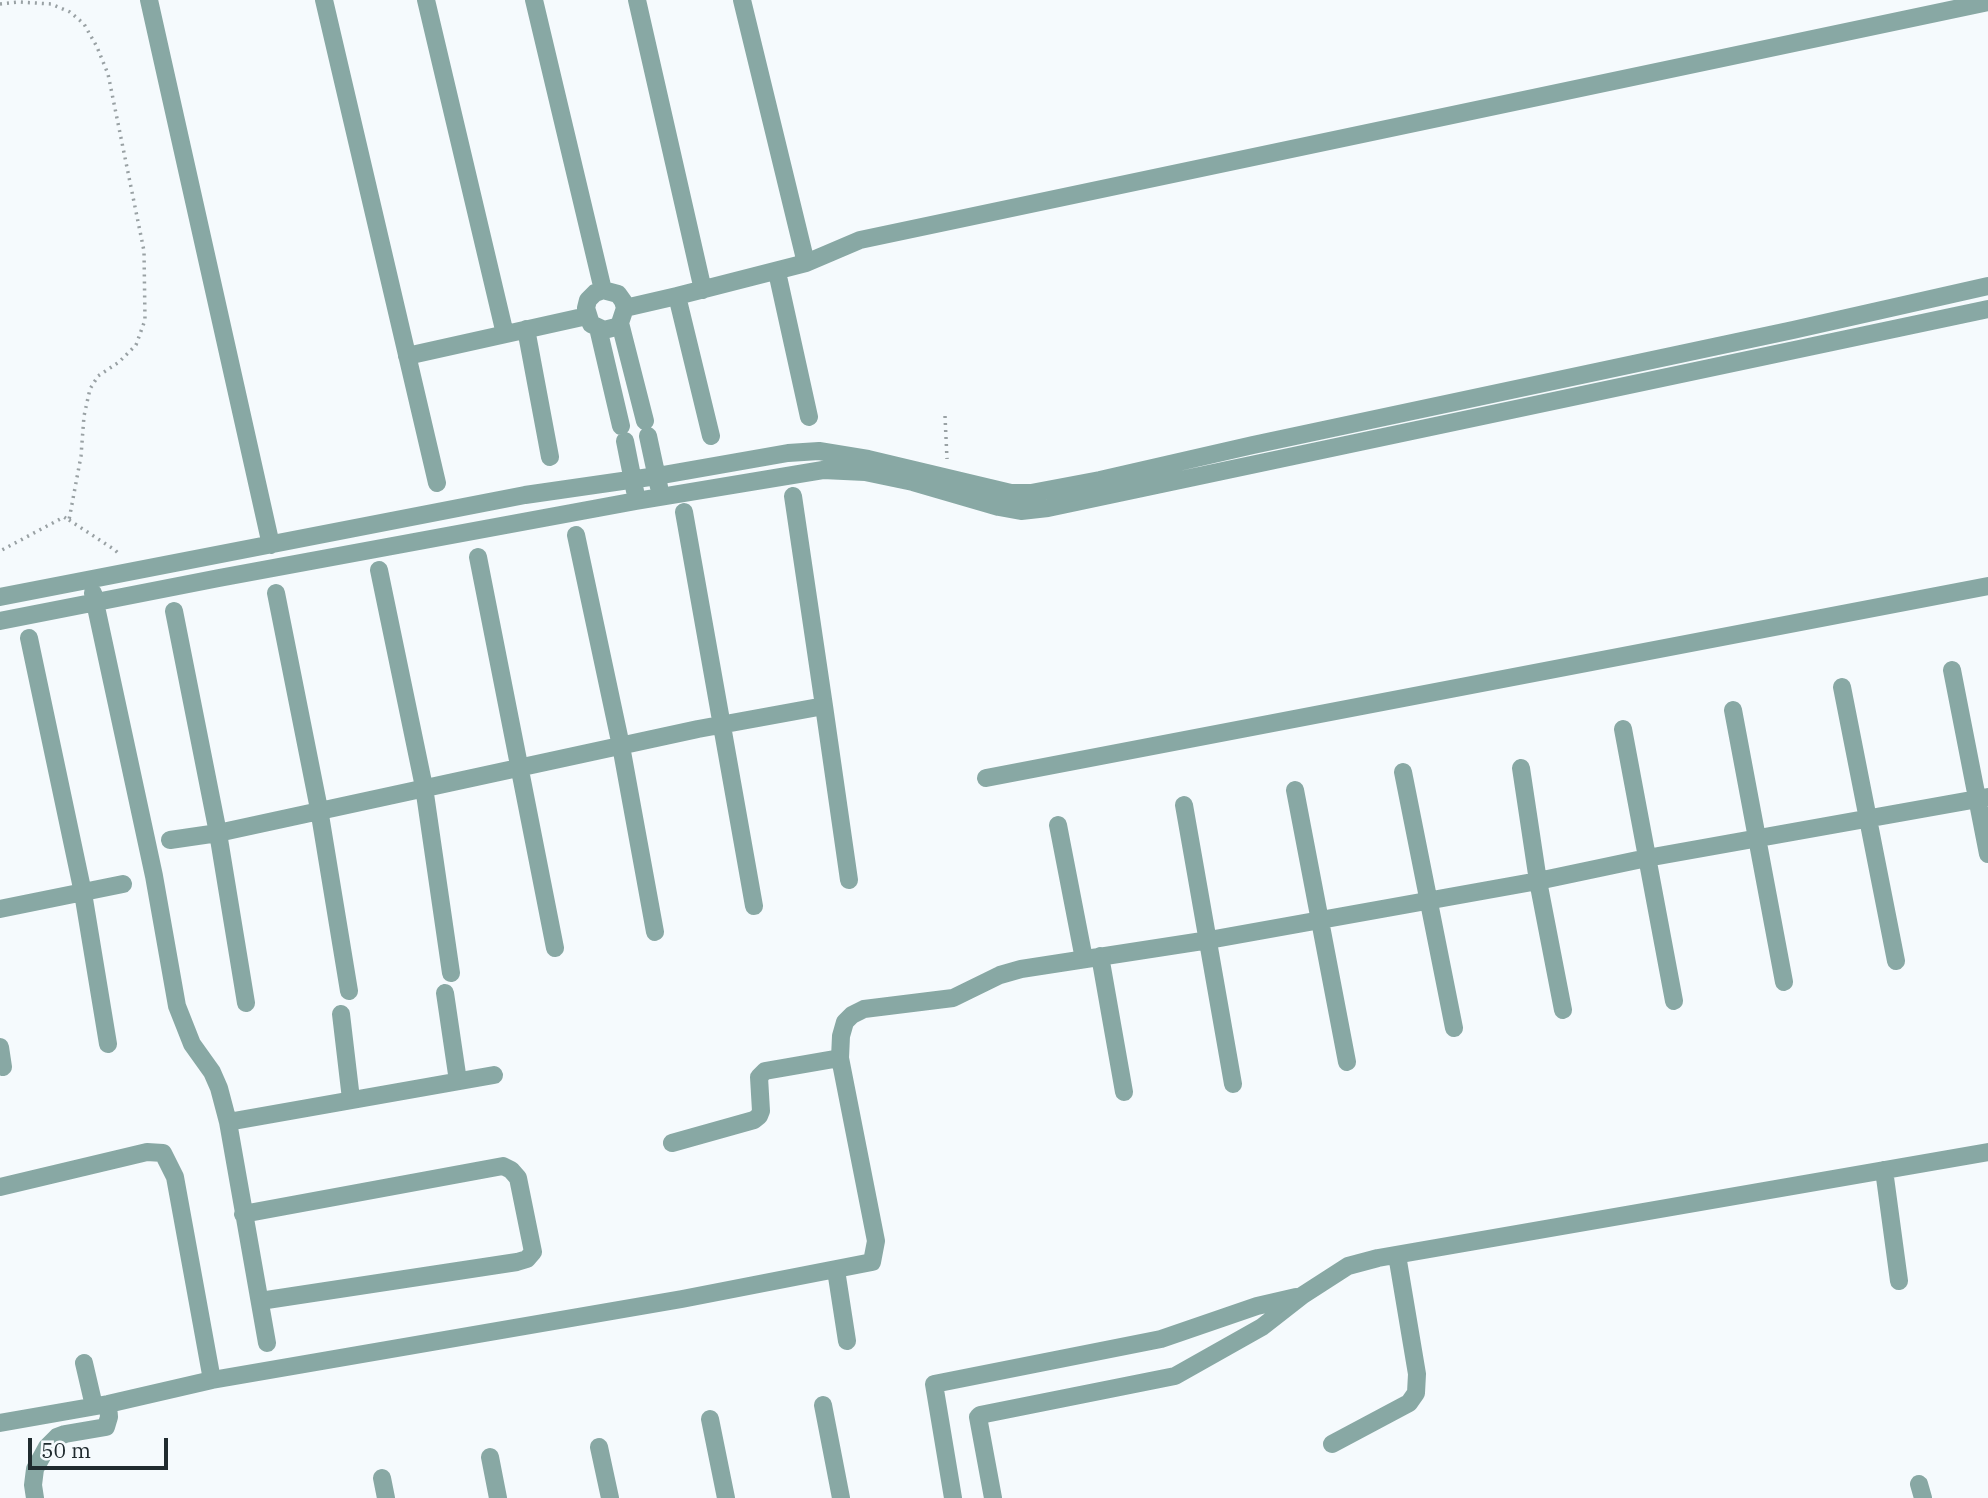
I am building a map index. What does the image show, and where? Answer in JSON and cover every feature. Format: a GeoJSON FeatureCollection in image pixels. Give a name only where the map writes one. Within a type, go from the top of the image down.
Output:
{"type":"FeatureCollection","features":[{"type":"Feature","properties":{"kind":"street"},"geometry":{"type":"LineString","coordinates":[[149,0],[271,545]]}},
{"type":"Feature","properties":{"kind":"street"},"geometry":{"type":"LineString","coordinates":[[324,0],[437,483]]}},
{"type":"Feature","properties":{"kind":"street"},"geometry":{"type":"LineString","coordinates":[[426,0],[505,334]]}},
{"type":"Feature","properties":{"kind":"street"},"geometry":{"type":"LineString","coordinates":[[534,0],[603,290]]}},
{"type":"Feature","properties":{"kind":"street"},"geometry":{"type":"LineString","coordinates":[[637,0],[703,290]]}},
{"type":"Feature","properties":{"kind":"street"},"geometry":{"type":"LineString","coordinates":[[742,0],[806,263]]}},
{"type":"Feature","properties":{"kind":"street"},"geometry":{"type":"LineString","coordinates":[[407,356],[526,329],[592,322],[610,329],[623,316],[677,296],[777,272],[806,263],[850,243],[873,237],[1988,2]]}},
{"type":"Feature","properties":{"kind":"street"},"geometry":{"type":"LineString","coordinates":[[777,272],[809,417]]}},
{"type":"Feature","properties":{"kind":"street"},"geometry":{"type":"LineString","coordinates":[[0,597],[135,573],[525,495],[633,480],[788,453],[819,452],[912,475],[948,479],[1011,493],[1031,493],[1988,286]]}},
{"type":"Feature","properties":{"kind":"street"},"geometry":{"type":"LineString","coordinates":[[636,501],[623,433],[586,308],[588,300],[603,290],[618,294],[661,497]]}},
{"type":"Feature","properties":{"kind":"street"},"geometry":{"type":"LineString","coordinates":[[677,296],[711,436]]}},
{"type":"Feature","properties":{"kind":"street"},"geometry":{"type":"LineString","coordinates":[[912,475],[999,507],[1021,511],[1048,508],[1988,309]]}},
{"type":"Feature","properties":{"kind":"street"},"geometry":{"type":"LineString","coordinates":[[526,329],[550,457]]}},
{"type":"Feature","properties":{"kind":"street"},"geometry":{"type":"LineString","coordinates":[[788,453],[849,880]]}},
{"type":"Feature","properties":{"kind":"street"},"geometry":{"type":"LineString","coordinates":[[0,621],[636,501],[791,483],[824,470],[866,465]]}},
{"type":"Feature","properties":{"kind":"street"},"geometry":{"type":"LineString","coordinates":[[684,512],[754,906]]}},
{"type":"Feature","properties":{"kind":"street"},"geometry":{"type":"LineString","coordinates":[[576,535],[621,746],[655,932]]}},
{"type":"Feature","properties":{"kind":"street"},"geometry":{"type":"LineString","coordinates":[[478,557],[555,948]]}},
{"type":"Feature","properties":{"kind":"street"},"geometry":{"type":"LineString","coordinates":[[379,570],[424,787],[451,973]]}},
{"type":"Feature","properties":{"kind":"street"},"geometry":{"type":"LineString","coordinates":[[91,581],[154,876],[177,1006],[192,1044],[212,1072],[219,1088],[228,1122],[267,1343]]}},
{"type":"Feature","properties":{"kind":"street"},"geometry":{"type":"LineString","coordinates":[[986,778],[1988,586]]}},
{"type":"Feature","properties":{"kind":"street"},"geometry":{"type":"LineString","coordinates":[[276,593],[319,810],[349,991]]}},
{"type":"Feature","properties":{"kind":"street"},"geometry":{"type":"LineString","coordinates":[[174,611],[218,833],[246,1003]]}},
{"type":"Feature","properties":{"kind":"street"},"geometry":{"type":"LineString","coordinates":[[29,638],[83,893],[108,1044]]}},
{"type":"Feature","properties":{"kind":"street"},"geometry":{"type":"LineString","coordinates":[[1952,670],[1982,798],[1988,854]]}},
{"type":"Feature","properties":{"kind":"street"},"geometry":{"type":"LineString","coordinates":[[1842,687],[1896,961]]}},
{"type":"Feature","properties":{"kind":"street"},"geometry":{"type":"LineString","coordinates":[[170,840],[218,833],[424,787],[824,706]]}},
{"type":"Feature","properties":{"kind":"street"},"geometry":{"type":"LineString","coordinates":[[1733,710],[1784,982]]}},
{"type":"Feature","properties":{"kind":"street"},"geometry":{"type":"LineString","coordinates":[[1623,729],[1674,1001]]}},
{"type":"Feature","properties":{"kind":"street"},"geometry":{"type":"LineString","coordinates":[[1521,768],[1538,881],[1563,1010]]}},
{"type":"Feature","properties":{"kind":"street"},"geometry":{"type":"LineString","coordinates":[[1404,772],[1454,1028]]}},
{"type":"Feature","properties":{"kind":"street"},"geometry":{"type":"LineString","coordinates":[[1295,790],[1347,1062]]}},
{"type":"Feature","properties":{"kind":"street"},"geometry":{"type":"LineString","coordinates":[[0,1423],[102,1405],[212,1380],[477,1336],[872,1262],[876,1241],[840,1058],[845,1022],[852,1014],[864,1009],[953,998],[1000,975],[1021,969],[1209,940],[1982,798]]}},
{"type":"Feature","properties":{"kind":"street"},"geometry":{"type":"LineString","coordinates":[[1184,805],[1233,1084]]}},
{"type":"Feature","properties":{"kind":"street"},"geometry":{"type":"LineString","coordinates":[[1058,825],[1125,1092]]}},
{"type":"Feature","properties":{"kind":"street"},"geometry":{"type":"LineString","coordinates":[[0,909],[123,884]]}},
{"type":"Feature","properties":{"kind":"street"},"geometry":{"type":"LineString","coordinates":[[445,993],[458,1080]]}},
{"type":"Feature","properties":{"kind":"street"},"geometry":{"type":"LineString","coordinates":[[341,1014],[351,1099]]}},
{"type":"Feature","properties":{"kind":"street"},"geometry":{"type":"LineString","coordinates":[[0,1047],[3,1066]]}},
{"type":"Feature","properties":{"kind":"street"},"geometry":{"type":"LineString","coordinates":[[672,1143],[754,1120],[761,1111],[759,1077],[765,1071],[840,1058]]}},
{"type":"Feature","properties":{"kind":"street"},"geometry":{"type":"LineString","coordinates":[[228,1122],[494,1075]]}},
{"type":"Feature","properties":{"kind":"street"},"geometry":{"type":"LineString","coordinates":[[0,1187],[147,1152],[163,1153],[175,1178],[212,1380]]}},
{"type":"Feature","properties":{"kind":"street"},"geometry":{"type":"LineString","coordinates":[[993,1498],[979,1415],[1175,1376],[1262,1327],[1348,1266],[1397,1255],[1884,1170],[1987,1157]]}},
{"type":"Feature","properties":{"kind":"street"},"geometry":{"type":"LineString","coordinates":[[243,1214],[503,1166],[518,1178],[533,1252],[527,1259],[517,1262],[260,1301]]}},
{"type":"Feature","properties":{"kind":"street"},"geometry":{"type":"LineString","coordinates":[[1884,1170],[1899,1281]]}},
{"type":"Feature","properties":{"kind":"street"},"geometry":{"type":"LineString","coordinates":[[1332,1444],[1409,1403],[1416,1393],[1417,1374],[1397,1255]]}},
{"type":"Feature","properties":{"kind":"street"},"geometry":{"type":"LineString","coordinates":[[836,1270],[847,1340]]}},
{"type":"Feature","properties":{"kind":"street"},"geometry":{"type":"LineString","coordinates":[[953,1498],[934,1384],[1161,1339],[1257,1306],[1303,1296]]}},
{"type":"Feature","properties":{"kind":"street"},"geometry":{"type":"LineString","coordinates":[[35,1498],[35,1469],[47,1447],[57,1437],[106,1427],[109,1418],[84,1363]]}},
{"type":"Feature","properties":{"kind":"street"},"geometry":{"type":"LineString","coordinates":[[823,1405],[841,1498]]}},
{"type":"Feature","properties":{"kind":"street"},"geometry":{"type":"LineString","coordinates":[[710,1419],[726,1498]]}},
{"type":"Feature","properties":{"kind":"street"},"geometry":{"type":"LineString","coordinates":[[599,1447],[610,1498]]}},
{"type":"Feature","properties":{"kind":"street"},"geometry":{"type":"LineString","coordinates":[[490,1457],[498,1498]]}},
{"type":"Feature","properties":{"kind":"street"},"geometry":{"type":"LineString","coordinates":[[383,1478],[386,1498]]}},
{"type":"Feature","properties":{"kind":"path"},"geometry":{"type":"LineString","coordinates":[[0,5],[19,2],[51,4],[70,12],[84,24],[108,74],[144,251],[145,320],[136,345],[119,362],[98,376],[90,389],[69,520]]}},
{"type":"Feature","properties":{"kind":"path"},"geometry":{"type":"LineString","coordinates":[[945,416],[948,479]]}},
{"type":"Feature","properties":{"kind":"path"},"geometry":{"type":"LineString","coordinates":[[0,551],[64,517],[115,550],[135,573]]}}]}
